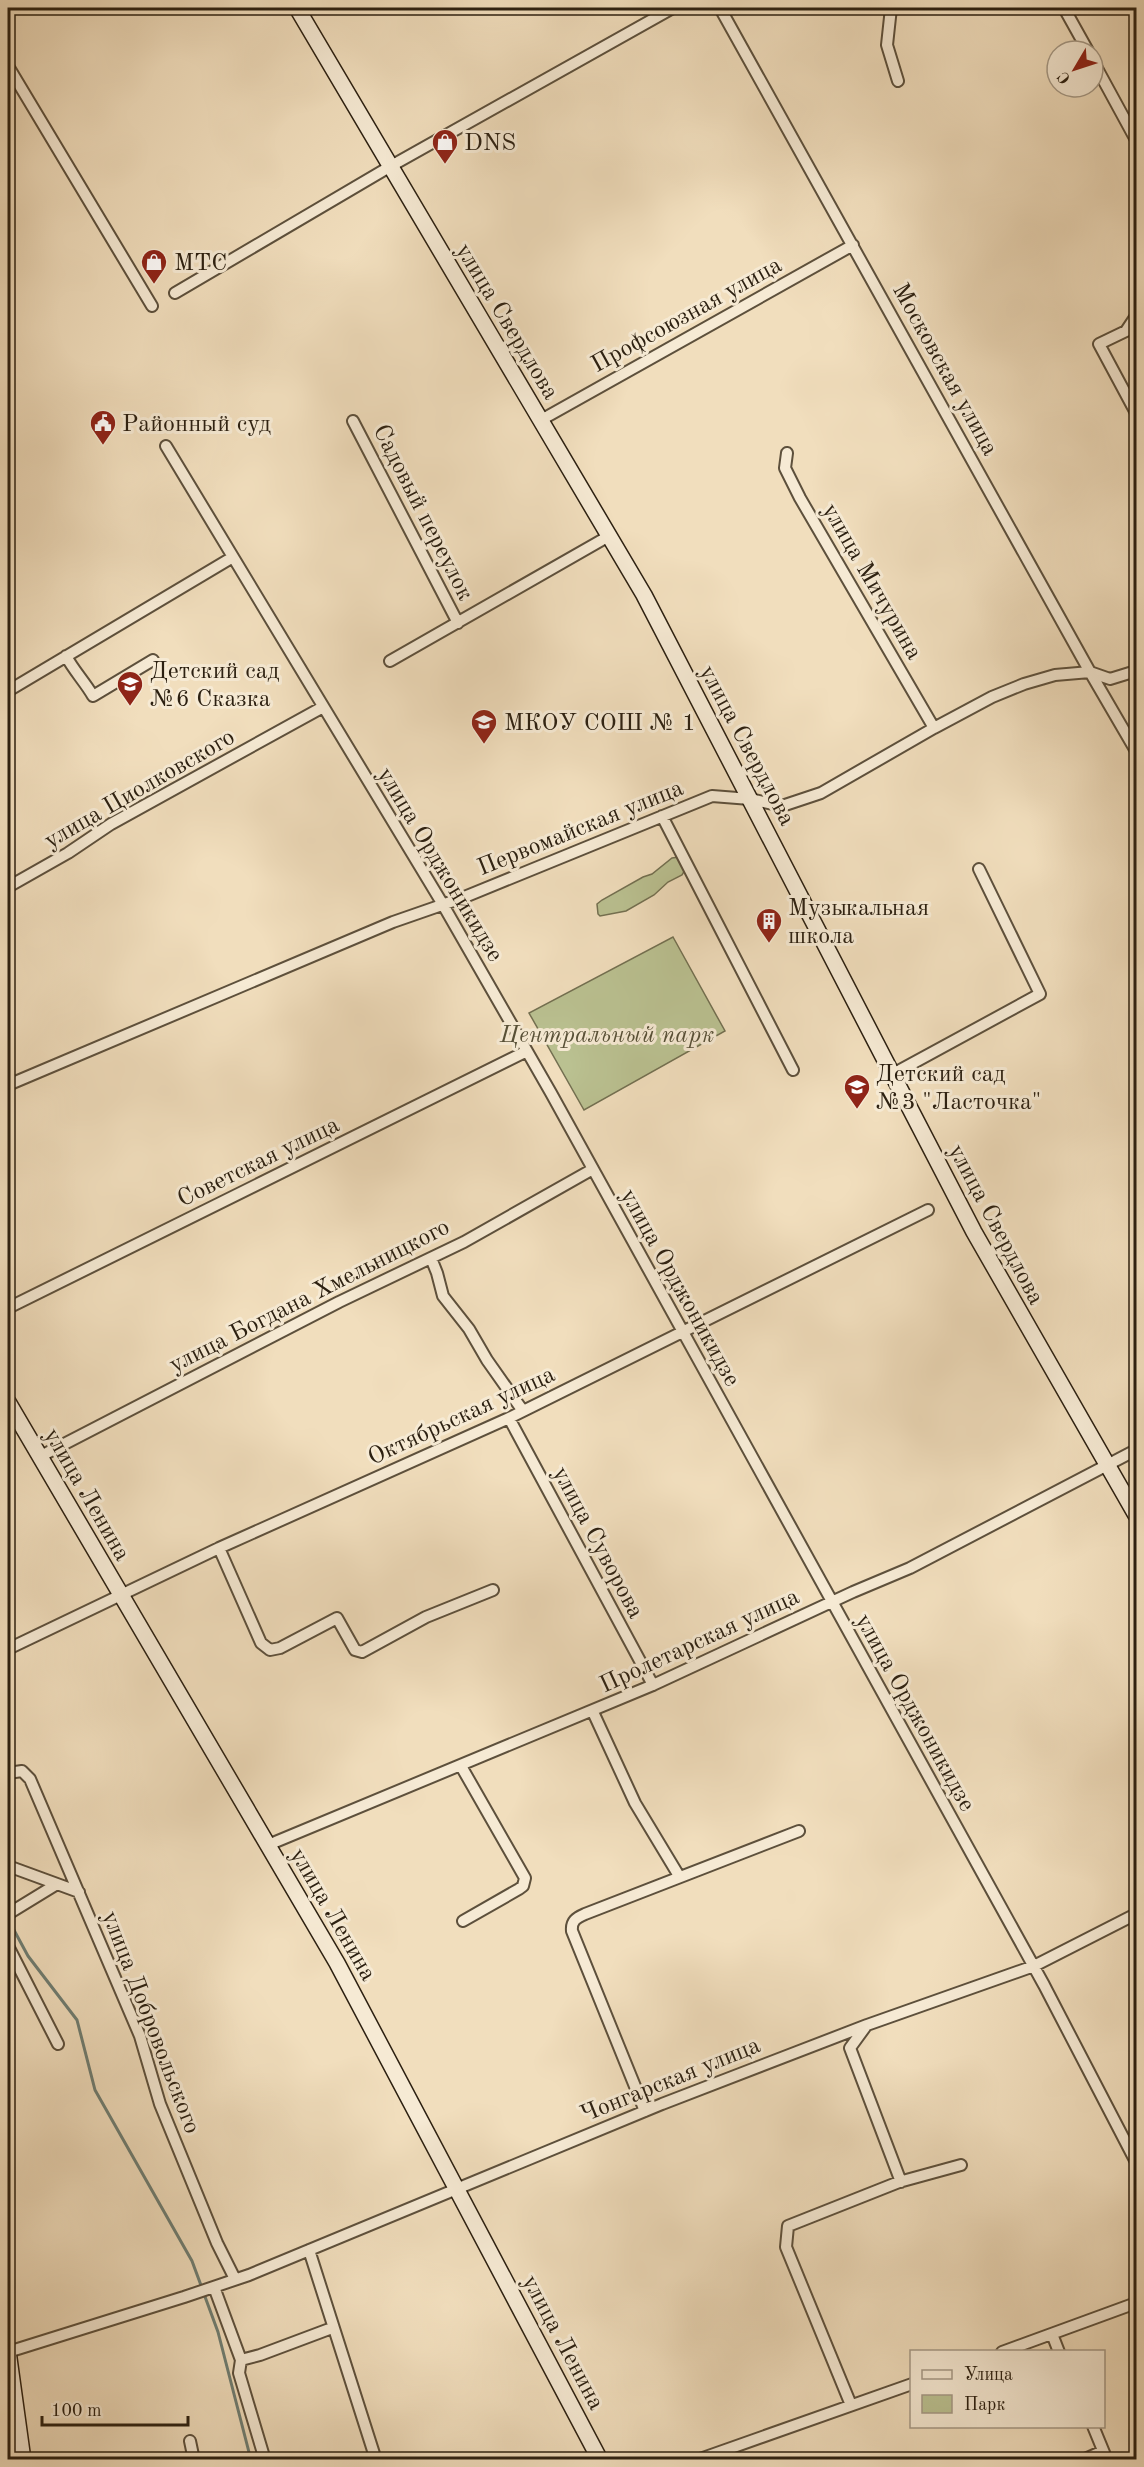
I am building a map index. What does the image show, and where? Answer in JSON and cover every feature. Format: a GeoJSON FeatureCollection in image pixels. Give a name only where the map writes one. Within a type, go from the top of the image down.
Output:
{"type":"FeatureCollection","features":[{"type":"Feature","properties":{"kind":"street","name":"улица Свердлова"},"geometry":{"type":"LineString","coordinates":[[297,8],[644,595],[980,1243],[1137,1515]]}},
{"type":"Feature","properties":{"kind":"street"},"geometry":{"type":"LineString","coordinates":[[175,292],[391,166],[673,8]]}},
{"type":"Feature","properties":{"kind":"street","name":"Московская улица"},"geometry":{"type":"LineString","coordinates":[[720,8],[1090,672],[1137,751]]}},
{"type":"Feature","properties":{"kind":"street"},"geometry":{"type":"LineString","coordinates":[[891,8],[887,45],[898,81]]}},
{"type":"Feature","properties":{"kind":"street"},"geometry":{"type":"LineString","coordinates":[[1064,8],[1081,39]]}},
{"type":"Feature","properties":{"kind":"street"},"geometry":{"type":"LineString","coordinates":[[8,66],[152,306]]}},
{"type":"Feature","properties":{"kind":"street"},"geometry":{"type":"LineString","coordinates":[[1105,83],[1137,140]]}},
{"type":"Feature","properties":{"kind":"street","name":"Профсоюзная улица"},"geometry":{"type":"LineString","coordinates":[[541,420],[853,245]]}},
{"type":"Feature","properties":{"kind":"street"},"geometry":{"type":"LineString","coordinates":[[1137,316],[1126,331],[1099,344],[1137,413]]}},
{"type":"Feature","properties":{"kind":"street","name":"Садовый переулок"},"geometry":{"type":"LineString","coordinates":[[353,421],[458,623]]}},
{"type":"Feature","properties":{"kind":"street","name":"улица Орджоникидзе"},"geometry":{"type":"LineString","coordinates":[[166,446],[442,903],[527,1051],[1034,1966],[1137,2162]]}},
{"type":"Feature","properties":{"kind":"street","name":"улица Мичурина"},"geometry":{"type":"LineString","coordinates":[[788,453],[785,468],[800,498],[934,728]]}},
{"type":"Feature","properties":{"kind":"street"},"geometry":{"type":"LineString","coordinates":[[390,661],[609,536]]}},
{"type":"Feature","properties":{"kind":"street"},"geometry":{"type":"LineString","coordinates":[[8,691],[233,557]]}},
{"type":"Feature","properties":{"kind":"street"},"geometry":{"type":"LineString","coordinates":[[66,656],[78,677],[85,682],[93,696],[153,660]]}},
{"type":"Feature","properties":{"kind":"street","name":"Первомайская улица"},"geometry":{"type":"LineString","coordinates":[[8,1085],[442,903],[462,898],[711,796],[750,799],[782,806],[821,793],[934,728],[992,697],[1024,684],[1055,675],[1090,672],[1110,679],[1137,671]]}},
{"type":"Feature","properties":{"kind":"street","name":"улица Циолковского"},"geometry":{"type":"LineString","coordinates":[[8,887],[68,853],[111,824],[323,707]]}},
{"type":"Feature","properties":{"kind":"street"},"geometry":{"type":"LineString","coordinates":[[662,816],[793,1070]]}},
{"type":"Feature","properties":{"kind":"street"},"geometry":{"type":"LineString","coordinates":[[893,1074],[1040,994],[979,869]]}},
{"type":"Feature","properties":{"kind":"street","name":"Советская улица"},"geometry":{"type":"LineString","coordinates":[[8,1308],[527,1051]]}},
{"type":"Feature","properties":{"kind":"street","name":"улица Богдана Хмельницкого"},"geometry":{"type":"LineString","coordinates":[[41,1456],[194,1376],[464,1242],[593,1169]]}},
{"type":"Feature","properties":{"kind":"street","name":"Октябрьская улица"},"geometry":{"type":"LineString","coordinates":[[8,1649],[219,1548],[510,1418],[928,1210]]}},
{"type":"Feature","properties":{"kind":"street"},"geometry":{"type":"LineString","coordinates":[[430,1258],[443,1296],[475,1338],[487,1360],[523,1411]]}},
{"type":"Feature","properties":{"kind":"street","name":"улица Ленина"},"geometry":{"type":"LineString","coordinates":[[8,1402],[337,1963],[600,2460]]}},
{"type":"Feature","properties":{"kind":"street","name":"улица Суворова"},"geometry":{"type":"LineString","coordinates":[[510,1418],[653,1685]]}},
{"type":"Feature","properties":{"kind":"street","name":"Пролетарская улица"},"geometry":{"type":"LineString","coordinates":[[268,1845],[593,1712],[653,1685],[910,1568],[1137,1450]]}},
{"type":"Feature","properties":{"kind":"street"},"geometry":{"type":"LineString","coordinates":[[219,1548],[261,1644],[270,1650],[280,1648],[337,1618],[355,1650],[362,1652],[426,1617],[493,1590]]}},
{"type":"Feature","properties":{"kind":"street"},"geometry":{"type":"LineString","coordinates":[[593,1712],[635,1803],[679,1876]]}},
{"type":"Feature","properties":{"kind":"street"},"geometry":{"type":"LineString","coordinates":[[461,1766],[525,1878],[523,1886],[519,1889],[463,1921]]}},
{"type":"Feature","properties":{"kind":"street","name":"улица Добровольского"},"geometry":{"type":"LineString","coordinates":[[8,1773],[22,1771],[30,1779],[140,2036],[160,2104],[217,2243],[235,2279]]}},
{"type":"Feature","properties":{"kind":"street"},"geometry":{"type":"LineString","coordinates":[[645,2110],[572,1931],[572,1925],[580,1916],[800,1831]]}},
{"type":"Feature","properties":{"kind":"street"},"geometry":{"type":"LineString","coordinates":[[8,1866],[79,1892]]}},
{"type":"Feature","properties":{"kind":"street"},"geometry":{"type":"LineString","coordinates":[[8,1914],[57,1884]]}},
{"type":"Feature","properties":{"kind":"street","name":"Чонгарская улица"},"geometry":{"type":"LineString","coordinates":[[8,2352],[235,2279],[645,2110],[867,2025],[1034,1966],[1137,1914]]}},
{"type":"Feature","properties":{"kind":"street"},"geometry":{"type":"LineString","coordinates":[[8,1946],[58,2044]]}},
{"type":"Feature","properties":{"kind":"street"},"geometry":{"type":"LineString","coordinates":[[867,2025],[850,2048],[901,2182]]}},
{"type":"Feature","properties":{"kind":"street"},"geometry":{"type":"LineString","coordinates":[[851,2405],[786,2247],[788,2226],[901,2182],[961,2165]]}},
{"type":"Feature","properties":{"kind":"street"},"geometry":{"type":"LineString","coordinates":[[309,2250],[376,2460]]}},
{"type":"Feature","properties":{"kind":"street"},"geometry":{"type":"LineString","coordinates":[[216,2286],[241,2360],[239,2373],[265,2460]]}},
{"type":"Feature","properties":{"kind":"street"},"geometry":{"type":"LineString","coordinates":[[1008,2350],[1137,2303]]}},
{"type":"Feature","properties":{"kind":"street"},"geometry":{"type":"LineString","coordinates":[[241,2360],[333,2328]]}},
{"type":"Feature","properties":{"kind":"street"},"geometry":{"type":"LineString","coordinates":[[1052,2334],[1058,2350]]}},
{"type":"Feature","properties":{"kind":"street"},"geometry":{"type":"LineString","coordinates":[[8,2352],[23,2460]]}},
{"type":"Feature","properties":{"kind":"street"},"geometry":{"type":"LineString","coordinates":[[698,2460],[910,2385]]}},
{"type":"Feature","properties":{"kind":"street"},"geometry":{"type":"LineString","coordinates":[[1083,2460],[1105,2455],[1093,2428]]}},
{"type":"Feature","properties":{"kind":"street"},"geometry":{"type":"LineString","coordinates":[[190,2441],[194,2460]]}},
{"type":"Feature","properties":{"kind":"green space"},"geometry":{"type":"Polygon","coordinates":[[[679,857],[685,870],[682,875],[668,882],[654,895],[626,911],[600,916],[598,914],[597,904],[602,900],[652,874],[672,858],[679,857]]]}},
{"type":"Feature","properties":{"kind":"green space","name":"Центральный парк"},"geometry":{"type":"Polygon","coordinates":[[[673,937],[725,1031],[584,1110],[529,1013],[673,937]]]}},
{"type":"Feature","properties":{"kind":"waterway"},"geometry":{"type":"LineString","coordinates":[[8,1919],[28,1956],[77,2020],[95,2090],[192,2261],[202,2288]]}},
{"type":"Feature","properties":{"kind":"waterway"},"geometry":{"type":"LineString","coordinates":[[204,2294],[218,2332],[251,2460]]}},
{"type":"Feature","properties":{"kind":"place","name":"DNS"},"geometry":{"type":"Point","coordinates":[445,165]}},
{"type":"Feature","properties":{"kind":"place","name":"МТС"},"geometry":{"type":"Point","coordinates":[154,285]}},
{"type":"Feature","properties":{"kind":"place","name":"Районный суд"},"geometry":{"type":"Point","coordinates":[103,446]}},
{"type":"Feature","properties":{"kind":"place","name":"Детский сад №6 Сказка"},"geometry":{"type":"Point","coordinates":[130,707]}},
{"type":"Feature","properties":{"kind":"place","name":"МКОУ СОШ № 1"},"geometry":{"type":"Point","coordinates":[484,745]}},
{"type":"Feature","properties":{"kind":"place","name":"Музыкальная школа"},"geometry":{"type":"Point","coordinates":[769,944]}},
{"type":"Feature","properties":{"kind":"place","name":"Детский сад №3 \"Ласточка\""},"geometry":{"type":"Point","coordinates":[857,1110]}}]}
